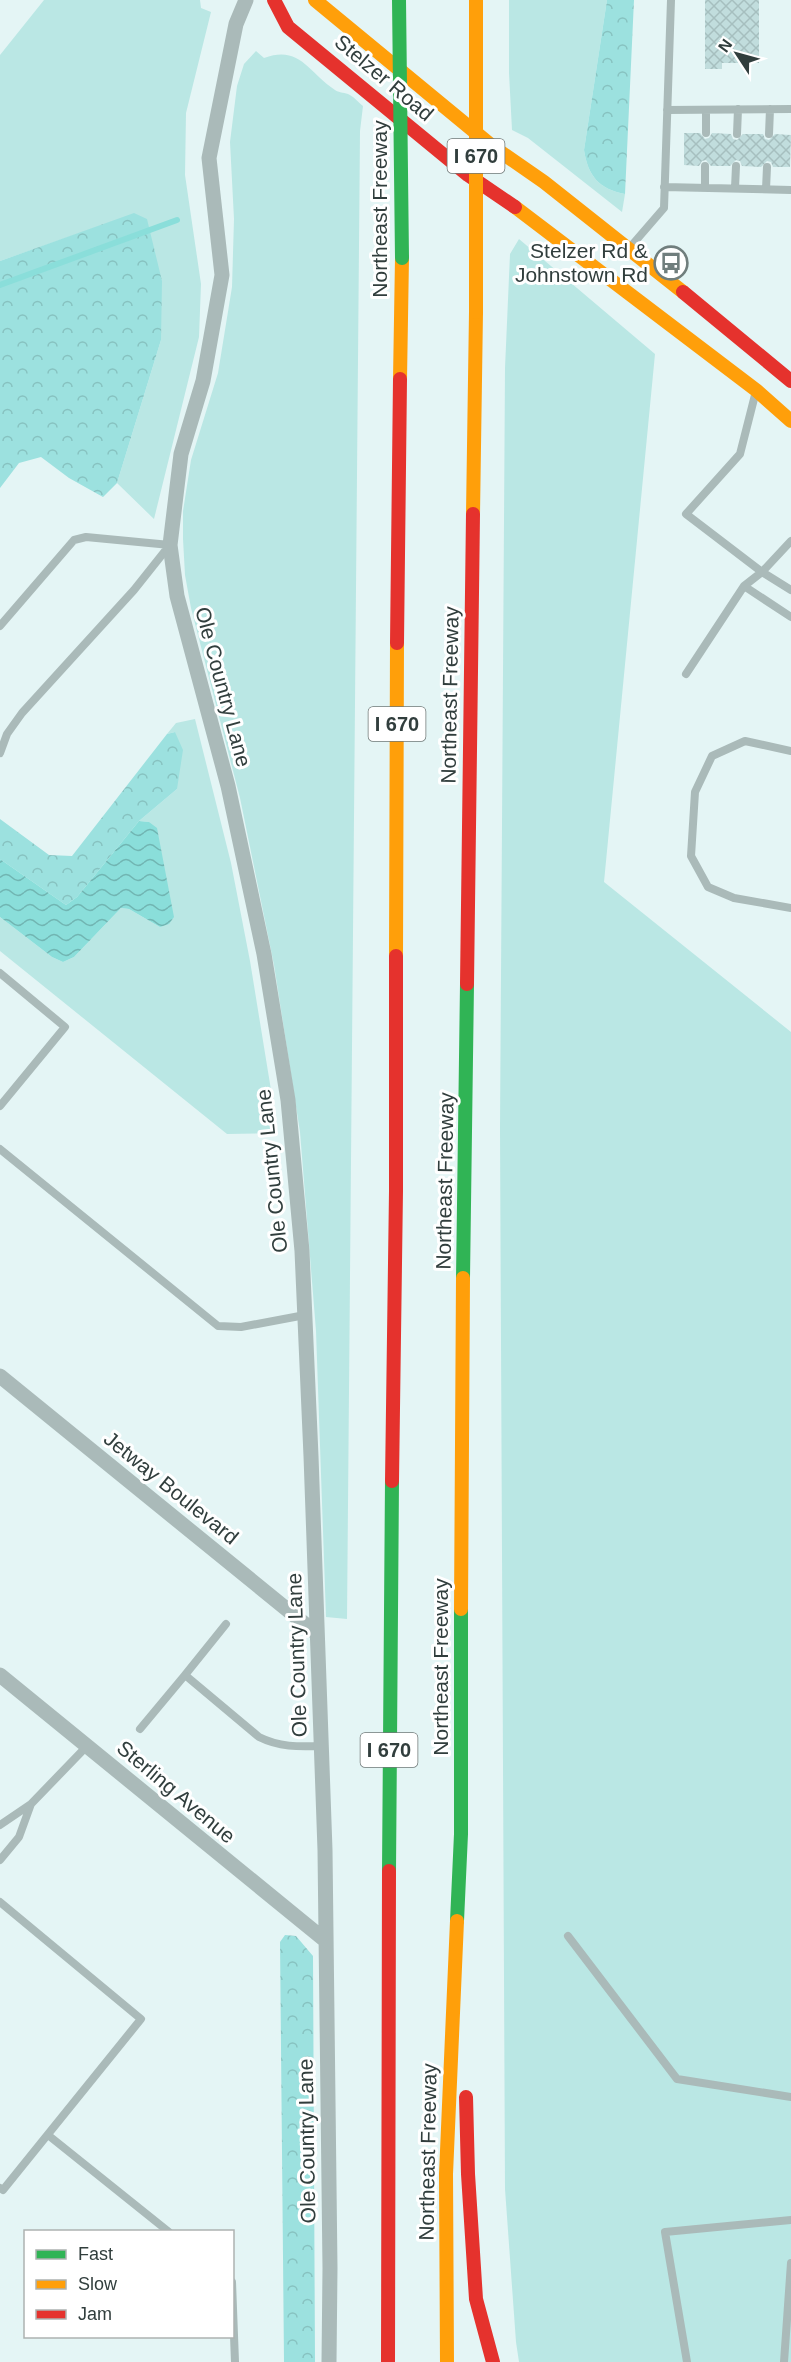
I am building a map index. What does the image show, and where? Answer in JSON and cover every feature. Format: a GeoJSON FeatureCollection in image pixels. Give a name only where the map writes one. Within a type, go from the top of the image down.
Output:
{"type":"FeatureCollection","features":[{"type":"Feature","properties":{"kind":"main road","name":"Stelzer Road"},"geometry":{"type":"LineString","coordinates":[[274,0],[288,27],[450,160],[756,390],[791,421]]}},
{"type":"Feature","properties":{"kind":"main road","name":"Stelzer Road"},"geometry":{"type":"LineString","coordinates":[[315,0],[492,146],[544,182],[629,248],[791,381]]}},
{"type":"Feature","properties":{"kind":"main road","name":"Northeast Freeway"},"geometry":{"type":"LineString","coordinates":[[388,2362],[389,1674],[396,1167],[397,528],[402,258],[399,0]]}},
{"type":"Feature","properties":{"kind":"main road","name":"Northeast Freeway"},"geometry":{"type":"LineString","coordinates":[[447,2362],[446,2174],[461,1834],[462,1383],[476,312],[476,0]]}},
{"type":"Feature","properties":{"kind":"main road"},"geometry":{"type":"LineString","coordinates":[[461,1834],[465,2045]]}},
{"type":"Feature","properties":{"kind":"main road"},"geometry":{"type":"LineString","coordinates":[[466,2081],[468,2174],[476,2299],[493,2362]]}},
{"type":"Feature","properties":{"kind":"main road"},"geometry":{"type":"LineString","coordinates":[[381,2362],[387,2309]]}},
{"type":"Feature","properties":{"kind":"street","name":"Ole Country Lane"},"geometry":{"type":"LineString","coordinates":[[246,0],[236,24],[209,158],[222,275],[203,381],[182,454],[170,545],[177,596],[228,786],[264,954],[288,1100],[302,1251],[326,1941],[329,2362]]}},
{"type":"Feature","properties":{"kind":"street","name":"Jetway Boulevard"},"geometry":{"type":"LineString","coordinates":[[0,1376],[316,1633]]}},
{"type":"Feature","properties":{"kind":"street","name":"Sterling Avenue"},"geometry":{"type":"LineString","coordinates":[[0,1675],[326,1941]]}},
{"type":"Feature","properties":{"kind":"lane"},"geometry":{"type":"LineString","coordinates":[[629,248],[663,207],[671,0]]}},
{"type":"Feature","properties":{"kind":"lane"},"geometry":{"type":"LineString","coordinates":[[769,134],[770,109]]}},
{"type":"Feature","properties":{"kind":"lane"},"geometry":{"type":"LineString","coordinates":[[667,110],[791,109]]}},
{"type":"Feature","properties":{"kind":"lane"},"geometry":{"type":"LineString","coordinates":[[706,110],[706,133]]}},
{"type":"Feature","properties":{"kind":"lane"},"geometry":{"type":"LineString","coordinates":[[737,134],[738,110]]}},
{"type":"Feature","properties":{"kind":"lane"},"geometry":{"type":"LineString","coordinates":[[705,166],[705,188]]}},
{"type":"Feature","properties":{"kind":"lane"},"geometry":{"type":"LineString","coordinates":[[735,188],[736,166]]}},
{"type":"Feature","properties":{"kind":"lane"},"geometry":{"type":"LineString","coordinates":[[766,189],[767,167]]}},
{"type":"Feature","properties":{"kind":"lane"},"geometry":{"type":"LineString","coordinates":[[664,187],[791,190]]}},
{"type":"Feature","properties":{"kind":"lane"},"geometry":{"type":"LineString","coordinates":[[756,390],[740,454],[686,514],[762,572],[791,590]]}},
{"type":"Feature","properties":{"kind":"lane"},"geometry":{"type":"LineString","coordinates":[[0,626],[74,540],[86,537],[170,545]]}},
{"type":"Feature","properties":{"kind":"lane"},"geometry":{"type":"LineString","coordinates":[[686,674],[744,586],[762,572],[791,541]]}},
{"type":"Feature","properties":{"kind":"lane"},"geometry":{"type":"LineString","coordinates":[[0,753],[7,734],[22,713],[127,599],[170,545]]}},
{"type":"Feature","properties":{"kind":"lane"},"geometry":{"type":"LineString","coordinates":[[744,586],[791,617]]}},
{"type":"Feature","properties":{"kind":"lane"},"geometry":{"type":"LineString","coordinates":[[791,751],[745,741],[712,756],[695,792],[691,856],[708,887],[734,898],[791,908]]}},
{"type":"Feature","properties":{"kind":"lane"},"geometry":{"type":"LineString","coordinates":[[0,974],[65,1027],[0,1106]]}},
{"type":"Feature","properties":{"kind":"lane"},"geometry":{"type":"LineString","coordinates":[[0,1149],[218,1326],[241,1327],[305,1315]]}},
{"type":"Feature","properties":{"kind":"lane"},"geometry":{"type":"LineString","coordinates":[[140,1729],[226,1624]]}},
{"type":"Feature","properties":{"kind":"lane"},"geometry":{"type":"LineString","coordinates":[[185,1676],[259,1737],[271,1743],[291,1747],[321,1746]]}},
{"type":"Feature","properties":{"kind":"lane"},"geometry":{"type":"LineString","coordinates":[[0,1825],[31,1804],[87,1746]]}},
{"type":"Feature","properties":{"kind":"lane"},"geometry":{"type":"LineString","coordinates":[[0,1860],[19,1837],[31,1804]]}},
{"type":"Feature","properties":{"kind":"lane"},"geometry":{"type":"LineString","coordinates":[[0,1902],[141,2019],[1,2191]]}},
{"type":"Feature","properties":{"kind":"lane"},"geometry":{"type":"LineString","coordinates":[[568,1936],[677,2079],[791,2097]]}},
{"type":"Feature","properties":{"kind":"lane"},"geometry":{"type":"LineString","coordinates":[[48,2135],[167,2230]]}},
{"type":"Feature","properties":{"kind":"lane"},"geometry":{"type":"LineString","coordinates":[[687,2362],[665,2232],[791,2220]]}},
{"type":"Feature","properties":{"kind":"lane"},"geometry":{"type":"LineString","coordinates":[[784,2362],[791,2263]]}},
{"type":"Feature","properties":{"kind":"lane"},"geometry":{"type":"LineString","coordinates":[[234,2335],[235,2362]]}},
{"type":"Feature","properties":{"kind":"shaded area"},"geometry":{"type":"Polygon","coordinates":[[[44,0],[200,0],[201,8],[211,12],[186,113],[185,175],[201,284],[199,337],[154,519],[117,483],[161,340],[134,214],[0,261],[0,55],[44,0]]]}},
{"type":"Feature","properties":{"kind":"shaded area"},"geometry":{"type":"Polygon","coordinates":[[[509,0],[607,0],[584,150],[588,167],[596,180],[608,189],[625,194],[622,212],[528,138],[512,130],[509,0]]]}},
{"type":"Feature","properties":{"kind":"shaded area"},"geometry":{"type":"Polygon","coordinates":[[[256,51],[264,58],[286,55],[303,62],[335,90],[350,95],[363,106],[360,131],[347,1619],[326,1617],[316,1331],[300,1132],[274,965],[240,798],[191,608],[185,575],[183,511],[191,460],[218,373],[232,287],[234,219],[230,142],[237,86],[244,64],[256,51]]]}},
{"type":"Feature","properties":{"kind":"shaded area"},"geometry":{"type":"Polygon","coordinates":[[[519,239],[655,354],[604,882],[791,1032],[791,2362],[519,2362],[516,2342],[505,2189],[500,1129],[505,368],[510,254],[519,239]]]}},
{"type":"Feature","properties":{"kind":"shaded area"},"geometry":{"type":"Polygon","coordinates":[[[195,719],[231,863],[250,961],[278,1133],[227,1134],[0,951],[0,917],[52,957],[63,962],[74,957],[121,908],[129,909],[160,927],[149,822],[139,821],[177,789],[175,732],[167,734],[176,723],[195,719]]]}},
{"type":"Feature","properties":{"kind":"green space"},"geometry":{"type":"Polygon","coordinates":[[[607,0],[634,0],[625,194],[608,189],[596,180],[588,167],[584,150],[607,0]]]}},
{"type":"Feature","properties":{"kind":"green space"},"geometry":{"type":"Polygon","coordinates":[[[134,213],[147,219],[162,281],[161,340],[117,483],[103,497],[69,478],[41,457],[19,463],[0,488],[0,261],[134,213]]]}},
{"type":"Feature","properties":{"kind":"green space"},"geometry":{"type":"Polygon","coordinates":[[[175,732],[183,750],[177,789],[139,821],[77,897],[66,905],[0,859],[0,819],[49,855],[72,856],[167,734],[175,732]]]}},
{"type":"Feature","properties":{"kind":"green space"},"geometry":{"type":"Polygon","coordinates":[[[285,1935],[296,1936],[313,1956],[315,2362],[284,2362],[280,1942],[285,1935]]]}},
{"type":"Feature","properties":{"kind":"water"},"geometry":{"type":"Polygon","coordinates":[[[139,821],[149,822],[157,828],[174,917],[169,924],[160,927],[129,909],[121,908],[74,957],[63,962],[52,957],[0,917],[0,859],[66,905],[77,897],[139,821]]]}},
{"type":"Feature","properties":{"kind":"building"},"geometry":{"type":"Polygon","coordinates":[[[705,0],[759,0],[759,63],[722,63],[722,69],[705,69],[705,0]]]}},
{"type":"Feature","properties":{"kind":"building"},"geometry":{"type":"Polygon","coordinates":[[[684,133],[700,133],[705,139],[709,138],[712,133],[731,134],[733,139],[737,140],[743,134],[763,134],[765,139],[769,140],[775,134],[791,135],[790,167],[773,167],[771,162],[767,161],[761,167],[742,166],[740,161],[736,160],[730,166],[711,166],[706,160],[702,161],[699,166],[684,165],[684,133]]]}},
{"type":"Feature","properties":{"kind":"waterway"},"geometry":{"type":"LineString","coordinates":[[0,285],[177,220]]}},
{"type":"Feature","properties":{"kind":"traffic: fast"},"geometry":{"type":"LineString","coordinates":[[399,0],[402,258]]}},
{"type":"Feature","properties":{"kind":"traffic: fast"},"geometry":{"type":"LineString","coordinates":[[463,1278],[467,984]]}},
{"type":"Feature","properties":{"kind":"traffic: fast"},"geometry":{"type":"LineString","coordinates":[[389,1871],[392,1481]]}},
{"type":"Feature","properties":{"kind":"traffic: fast"},"geometry":{"type":"LineString","coordinates":[[457,1921],[461,1834],[461,1609]]}},
{"type":"Feature","properties":{"kind":"traffic: slow"},"geometry":{"type":"LineString","coordinates":[[315,0],[492,146],[544,182],[683,292]]}},
{"type":"Feature","properties":{"kind":"traffic: slow"},"geometry":{"type":"LineString","coordinates":[[476,0],[476,312]]}},
{"type":"Feature","properties":{"kind":"traffic: slow"},"geometry":{"type":"LineString","coordinates":[[515,207],[756,390],[791,421]]}},
{"type":"Feature","properties":{"kind":"traffic: slow"},"geometry":{"type":"LineString","coordinates":[[400,379],[402,258]]}},
{"type":"Feature","properties":{"kind":"traffic: slow"},"geometry":{"type":"LineString","coordinates":[[473,514],[476,312]]}},
{"type":"Feature","properties":{"kind":"traffic: slow"},"geometry":{"type":"LineString","coordinates":[[396,956],[397,643]]}},
{"type":"Feature","properties":{"kind":"traffic: slow"},"geometry":{"type":"LineString","coordinates":[[461,1609],[463,1278]]}},
{"type":"Feature","properties":{"kind":"traffic: slow"},"geometry":{"type":"LineString","coordinates":[[447,2362],[446,2174],[457,1921]]}},
{"type":"Feature","properties":{"kind":"traffic: jam"},"geometry":{"type":"LineString","coordinates":[[274,0],[288,27],[468,175],[515,207]]}},
{"type":"Feature","properties":{"kind":"traffic: jam"},"geometry":{"type":"LineString","coordinates":[[683,292],[791,381]]}},
{"type":"Feature","properties":{"kind":"traffic: jam"},"geometry":{"type":"LineString","coordinates":[[397,643],[400,379]]}},
{"type":"Feature","properties":{"kind":"traffic: jam"},"geometry":{"type":"LineString","coordinates":[[467,984],[473,514]]}},
{"type":"Feature","properties":{"kind":"traffic: jam"},"geometry":{"type":"LineString","coordinates":[[392,1481],[396,956]]}},
{"type":"Feature","properties":{"kind":"traffic: jam"},"geometry":{"type":"LineString","coordinates":[[388,2362],[389,1871]]}},
{"type":"Feature","properties":{"kind":"traffic: jam"},"geometry":{"type":"LineString","coordinates":[[466,2097],[468,2174],[476,2299],[493,2362]]}},
{"type":"Feature","properties":{"kind":"place","name":"Stelzer Rd & Johnstown Rd"},"geometry":{"type":"Point","coordinates":[671,263]}}]}
